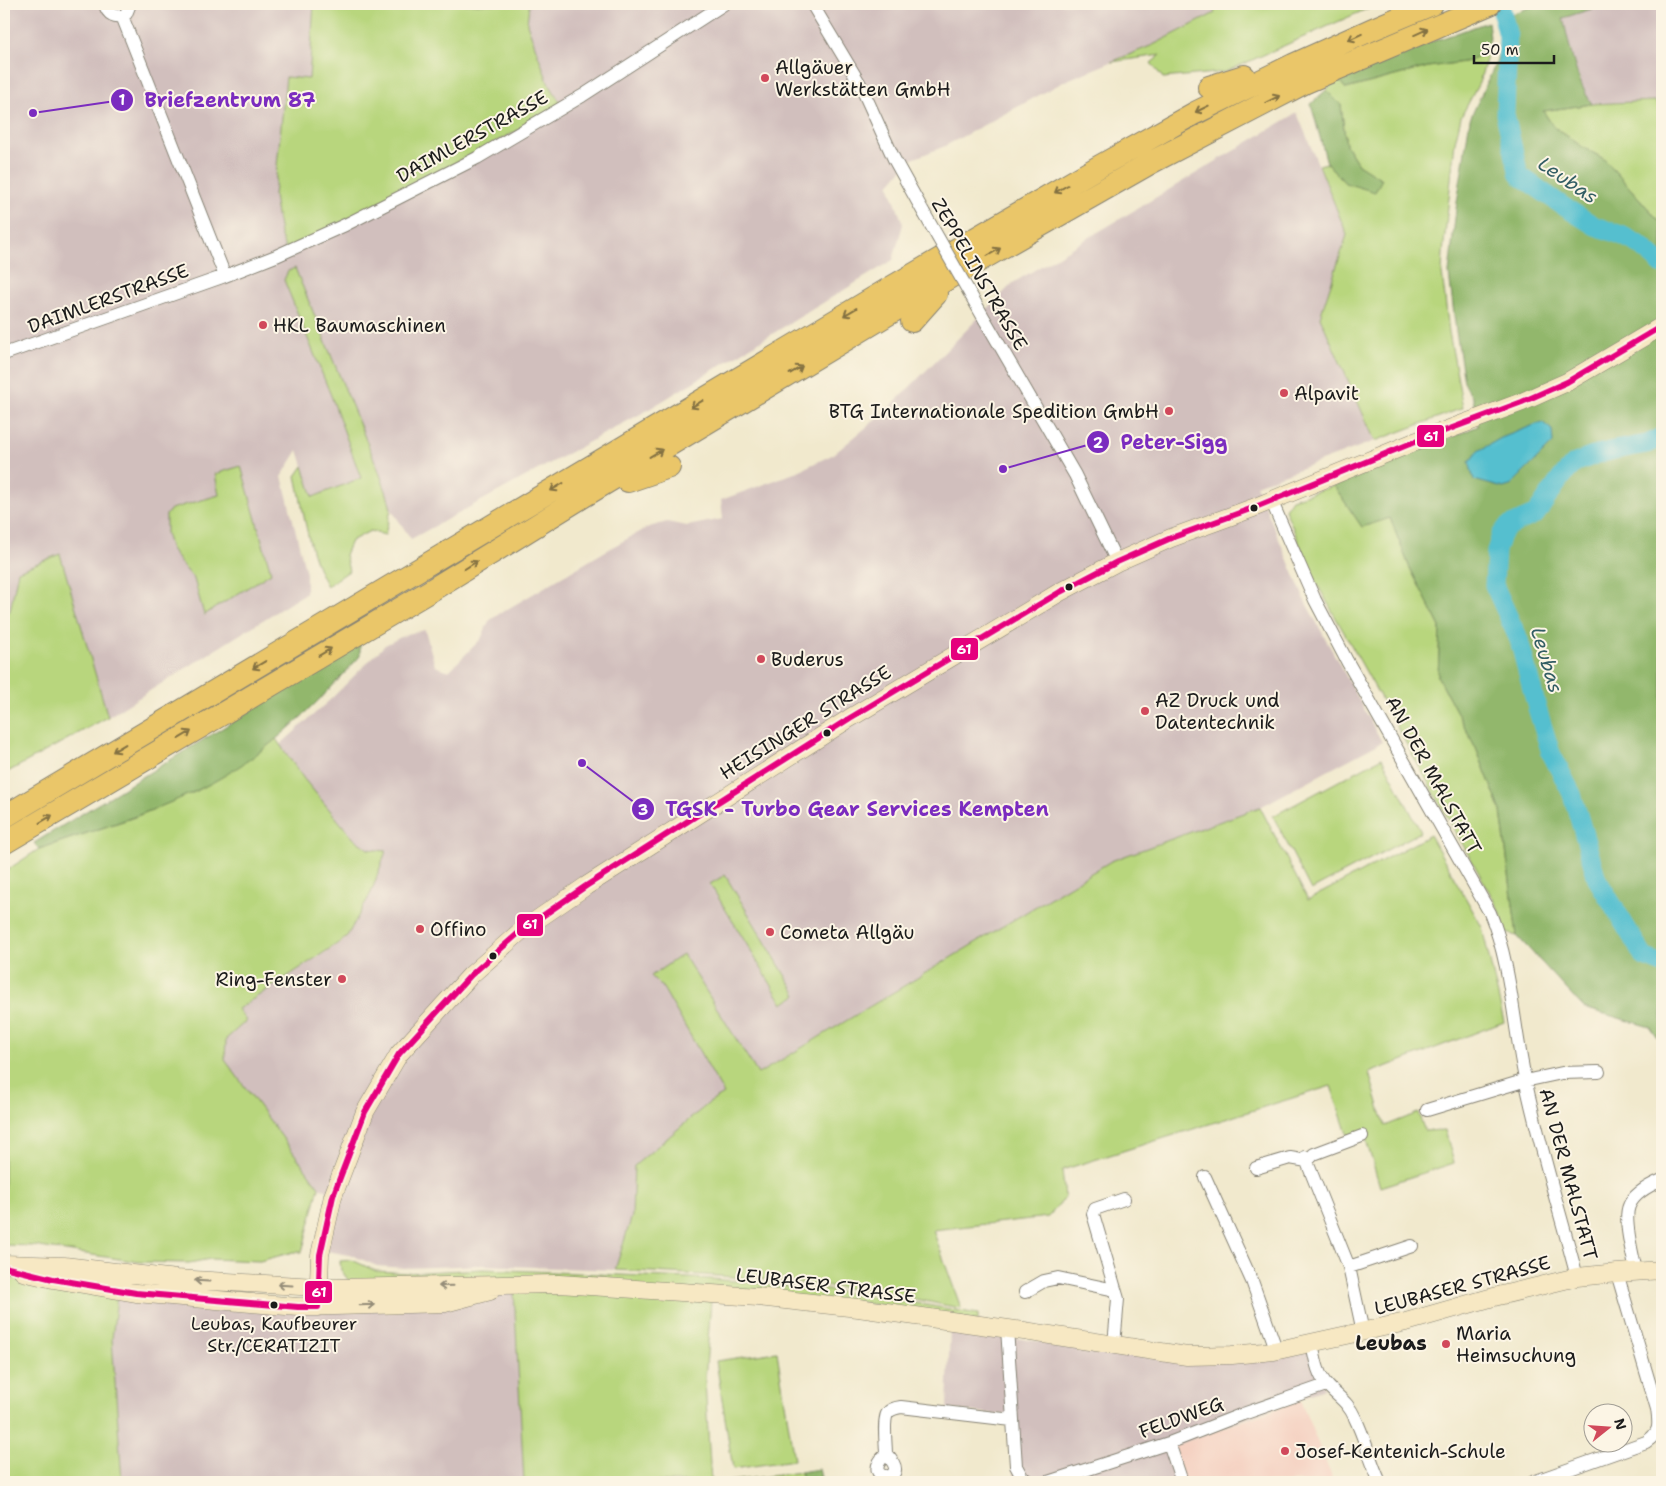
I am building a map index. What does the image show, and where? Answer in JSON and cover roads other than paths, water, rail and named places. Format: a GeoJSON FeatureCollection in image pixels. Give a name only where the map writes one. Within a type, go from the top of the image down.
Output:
{"type":"FeatureCollection","features":[{"type":"Feature","properties":{"kind":"highway"},"geometry":{"type":"LineString","coordinates":[[4,817],[892,287],[1195,113],[1373,28],[1432,4]]}},
{"type":"Feature","properties":{"kind":"highway"},"geometry":{"type":"LineString","coordinates":[[4,844],[430,591],[584,496],[952,276],[1152,162],[1304,84],[1490,4]]}},
{"type":"Feature","properties":{"kind":"highway"},"geometry":{"type":"LineString","coordinates":[[1209,87],[1270,66],[1294,65]]}},
{"type":"Feature","properties":{"kind":"highway"},"geometry":{"type":"LineString","coordinates":[[892,287],[968,231],[986,213]]}},
{"type":"Feature","properties":{"kind":"highway"},"geometry":{"type":"LineString","coordinates":[[912,321],[952,276]]}},
{"type":"Feature","properties":{"kind":"highway"},"geometry":{"type":"LineString","coordinates":[[584,496],[669,467]]}},
{"type":"Feature","properties":{"kind":"main road","name":"HEISINGER STRASSE"},"geometry":{"type":"LineString","coordinates":[[318,1307],[320,1255],[333,1196],[365,1112],[399,1054],[490,957],[522,930],[586,886],[850,718],[1054,596],[1117,562],[1165,541],[1275,499],[1412,443],[1531,398],[1567,382],[1661,327]]}},
{"type":"Feature","properties":{"kind":"main road","name":"LEUBASER STRASSE"},"geometry":{"type":"LineString","coordinates":[[4,1266],[64,1266],[176,1279],[319,1287],[370,1288],[559,1284],[758,1297],[1007,1328],[1186,1356],[1232,1355],[1274,1351],[1426,1317],[1490,1298],[1577,1277],[1662,1270]]}},
{"type":"Feature","properties":{"kind":"main road"},"geometry":{"type":"LineString","coordinates":[[4,1266],[53,1279],[136,1293],[298,1307],[446,1303],[512,1284]]}},
{"type":"Feature","properties":{"kind":"street"},"geometry":{"type":"LineString","coordinates":[[105,4],[107,11],[118,17],[128,11],[130,4]]}},
{"type":"Feature","properties":{"kind":"street","name":"DAIMLERSTRASSE"},"geometry":{"type":"LineString","coordinates":[[4,354],[225,276],[281,254],[345,225],[477,158],[582,96],[724,4]]}},
{"type":"Feature","properties":{"kind":"street","name":"ZEPPELINSTRASSE"},"geometry":{"type":"LineString","coordinates":[[812,4],[860,84],[894,159],[924,213],[1075,475],[1117,562]]}},
{"type":"Feature","properties":{"kind":"street"},"geometry":{"type":"LineString","coordinates":[[122,16],[225,276]]}},
{"type":"Feature","properties":{"kind":"street","name":"AN DER MALSTATT"},"geometry":{"type":"LineString","coordinates":[[1275,499],[1315,600],[1347,661],[1490,912],[1501,943],[1525,1081],[1577,1277]]}},
{"type":"Feature","properties":{"kind":"street","name":"AN DER MALSTATT"},"geometry":{"type":"LineString","coordinates":[[1427,1110],[1525,1081],[1562,1073],[1599,1072]]}},
{"type":"Feature","properties":{"kind":"street"},"geometry":{"type":"LineString","coordinates":[[1256,1168],[1290,1158],[1306,1159],[1314,1154],[1362,1136]]}},
{"type":"Feature","properties":{"kind":"street"},"geometry":{"type":"LineString","coordinates":[[1306,1159],[1349,1267],[1363,1332]]}},
{"type":"Feature","properties":{"kind":"street"},"geometry":{"type":"LineString","coordinates":[[1205,1177],[1252,1281],[1274,1343],[1274,1351]]}},
{"type":"Feature","properties":{"kind":"street"},"geometry":{"type":"LineString","coordinates":[[1636,1272],[1627,1220],[1629,1206],[1635,1197],[1647,1187],[1662,1180]]}},
{"type":"Feature","properties":{"kind":"street"},"geometry":{"type":"LineString","coordinates":[[1114,1345],[1117,1305],[1115,1290],[1092,1214],[1095,1209],[1124,1199]]}},
{"type":"Feature","properties":{"kind":"street"},"geometry":{"type":"LineString","coordinates":[[1349,1267],[1412,1246]]}},
{"type":"Feature","properties":{"kind":"street"},"geometry":{"type":"LineString","coordinates":[[1533,1482],[1646,1442],[1654,1437],[1658,1431],[1657,1409],[1617,1273]]}},
{"type":"Feature","properties":{"kind":"street"},"geometry":{"type":"LineString","coordinates":[[1025,1292],[1044,1281],[1058,1278],[1115,1290]]}},
{"type":"Feature","properties":{"kind":"street"},"geometry":{"type":"LineString","coordinates":[[1007,1328],[1016,1466],[1022,1477],[1029,1482]]}},
{"type":"Feature","properties":{"kind":"street"},"geometry":{"type":"LineString","coordinates":[[1312,1343],[1319,1372],[1326,1385],[1348,1405],[1380,1482]]}},
{"type":"Feature","properties":{"kind":"street","name":"FELDWEG"},"geometry":{"type":"LineString","coordinates":[[1048,1482],[1169,1443],[1243,1414],[1326,1385]]}},
{"type":"Feature","properties":{"kind":"street"},"geometry":{"type":"LineString","coordinates":[[886,1454],[885,1424],[887,1414],[892,1409],[901,1407],[1012,1420]]}},
{"type":"Feature","properties":{"kind":"street"},"geometry":{"type":"LineString","coordinates":[[1169,1443],[1182,1482]]}},
{"type":"Feature","properties":{"kind":"water"},"geometry":{"type":"Polygon","coordinates":[[[1542,422],[1552,430],[1553,443],[1510,486],[1503,488],[1474,480],[1469,462],[1478,451],[1501,438],[1542,422]]]}},
{"type":"Feature","properties":{"kind":"waterway","name":"Leubas"},"geometry":{"type":"LineString","coordinates":[[1500,4],[1508,36],[1505,114],[1519,175],[1595,226],[1621,235],[1640,245],[1662,265]]}},
{"type":"Feature","properties":{"kind":"waterway","name":"Leubas"},"geometry":{"type":"LineString","coordinates":[[1662,437],[1647,444],[1598,454],[1575,463],[1561,478],[1536,514],[1507,527],[1501,535],[1496,551],[1494,585],[1519,640],[1551,753],[1572,794],[1597,879],[1644,957],[1662,964]]}},
{"type":"Feature","properties":{"kind":"place","name":"Allgäuer Werkstätten GmbH"},"geometry":{"type":"Point","coordinates":[765,78]}},
{"type":"Feature","properties":{"kind":"place","name":"Briefzentrum 87"},"geometry":{"type":"Point","coordinates":[33,113]}},
{"type":"Feature","properties":{"kind":"place","name":"HKL Baumaschinen"},"geometry":{"type":"Point","coordinates":[263,325]}},
{"type":"Feature","properties":{"kind":"place","name":"Alpavit"},"geometry":{"type":"Point","coordinates":[1284,393]}},
{"type":"Feature","properties":{"kind":"place","name":"BTG Internationale Spedition GmbH"},"geometry":{"type":"Point","coordinates":[1169,411]}},
{"type":"Feature","properties":{"kind":"place","name":"Peter-Sigg"},"geometry":{"type":"Point","coordinates":[1003,469]}},
{"type":"Feature","properties":{"kind":"place","name":"Buderus"},"geometry":{"type":"Point","coordinates":[761,659]}},
{"type":"Feature","properties":{"kind":"place","name":"AZ Druck und Datentechnik"},"geometry":{"type":"Point","coordinates":[1145,711]}},
{"type":"Feature","properties":{"kind":"place","name":"TGSK - Turbo Gear Services Kempten"},"geometry":{"type":"Point","coordinates":[582,763]}},
{"type":"Feature","properties":{"kind":"place","name":"Offino"},"geometry":{"type":"Point","coordinates":[420,929]}},
{"type":"Feature","properties":{"kind":"place","name":"Cometa Allgäu"},"geometry":{"type":"Point","coordinates":[770,932]}},
{"type":"Feature","properties":{"kind":"place","name":"Ring-Fenster"},"geometry":{"type":"Point","coordinates":[342,979]}},
{"type":"Feature","properties":{"kind":"place","name":"Leubas, Kaufbeurer Str./CERATIZIT"},"geometry":{"type":"Point","coordinates":[274,1305]}},
{"type":"Feature","properties":{"kind":"place","name":"Maria Heimsuchung"},"geometry":{"type":"Point","coordinates":[1446,1344]}},
{"type":"Feature","properties":{"kind":"place","name":"Josef-Kentenich-Schule"},"geometry":{"type":"Point","coordinates":[1285,1451]}},
{"type":"Feature","properties":{"kind":"district","name":"Leubas"},"geometry":{"type":"Point","coordinates":[1391,1343]}}]}
